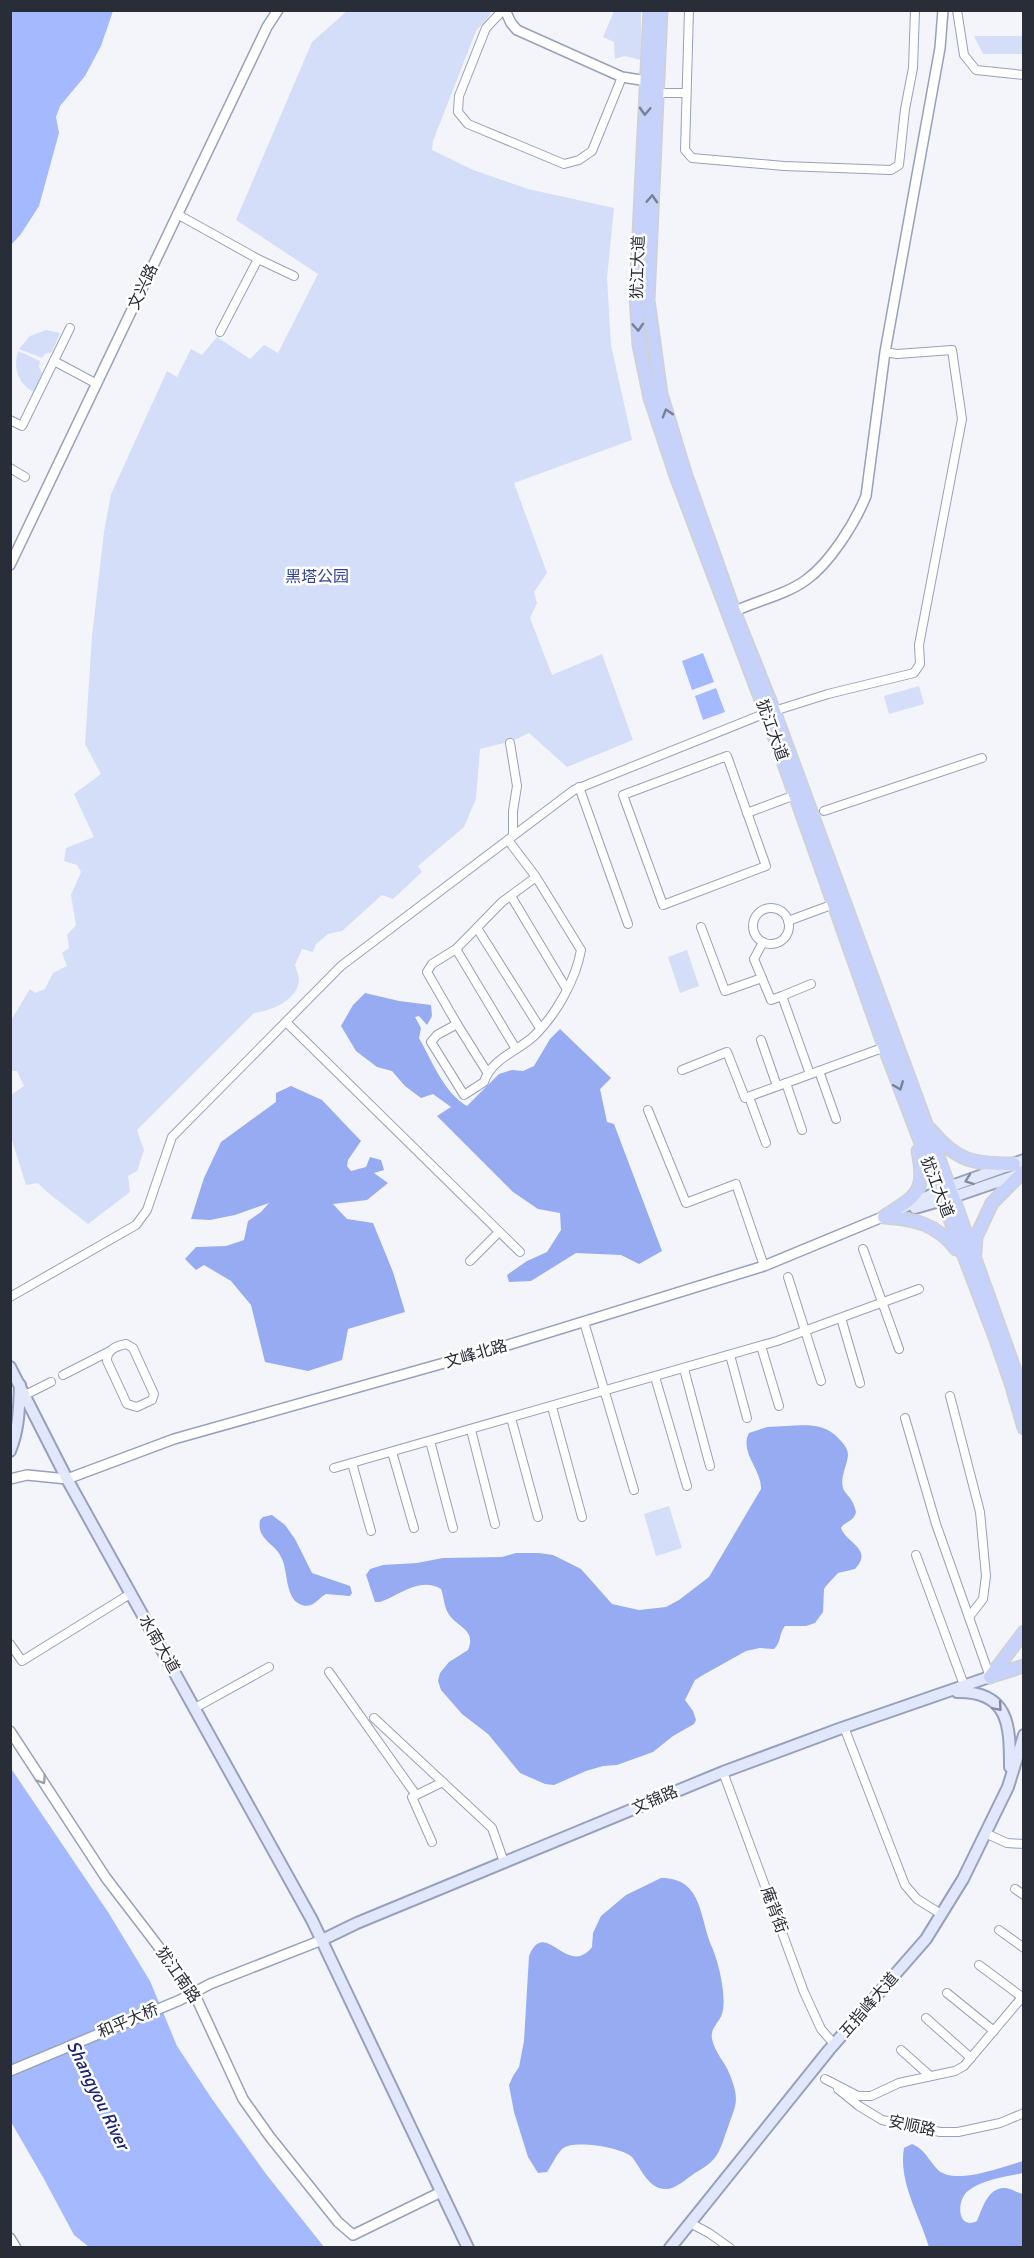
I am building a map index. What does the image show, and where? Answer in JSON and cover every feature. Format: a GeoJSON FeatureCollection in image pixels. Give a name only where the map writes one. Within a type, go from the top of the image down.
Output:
{"type":"FeatureCollection","features":[{"type":"Feature","properties":{"kind":"main road","name":"犹江大道"},"geometry":{"type":"LineString","coordinates":[[650,10],[636,295],[639,345],[650,398],[676,476],[770,712],[919,1122],[1023,1396]]}},
{"type":"Feature","properties":{"kind":"main road","name":"犹江大道"},"geometry":{"type":"LineString","coordinates":[[661,10],[648,300],[653,347],[661,394],[731,613]]}},
{"type":"Feature","properties":{"kind":"main road","name":"犹江大道"},"geometry":{"type":"LineString","coordinates":[[770,712],[795,795],[885,1047],[919,1122]]}},
{"type":"Feature","properties":{"kind":"main road"},"geometry":{"type":"LineString","coordinates":[[919,1122],[947,1149],[961,1157],[993,1164],[1020,1166]]}},
{"type":"Feature","properties":{"kind":"main road"},"geometry":{"type":"LineString","coordinates":[[883,1217],[913,1198],[919,1189],[919,1122]]}},
{"type":"Feature","properties":{"kind":"main road"},"geometry":{"type":"LineString","coordinates":[[883,1217],[1020,1166]]}},
{"type":"Feature","properties":{"kind":"main road"},"geometry":{"type":"LineString","coordinates":[[883,1217],[910,1218],[923,1223],[947,1237],[970,1258],[976,1237],[992,1203],[1020,1166]]}},
{"type":"Feature","properties":{"kind":"main road","name":"犹江大道"},"geometry":{"type":"LineString","coordinates":[[970,1258],[1011,1383],[1023,1428]]}},
{"type":"Feature","properties":{"kind":"main road","name":"水南大道"},"geometry":{"type":"LineString","coordinates":[[10,1367],[67,1479],[312,1920],[468,2247]]}},
{"type":"Feature","properties":{"kind":"main road"},"geometry":{"type":"LineString","coordinates":[[10,1451],[16,1437],[22,1390]]}},
{"type":"Feature","properties":{"kind":"main road"},"geometry":{"type":"LineString","coordinates":[[993,1676],[1023,1632]]}},
{"type":"Feature","properties":{"kind":"main road"},"geometry":{"type":"LineString","coordinates":[[993,1676],[1023,1666]]}},
{"type":"Feature","properties":{"kind":"main road"},"geometry":{"type":"LineString","coordinates":[[993,1676],[1023,1674]]}},
{"type":"Feature","properties":{"kind":"main road","name":"文锦路"},"geometry":{"type":"LineString","coordinates":[[321,1940],[723,1772],[844,1727],[993,1676]]}},
{"type":"Feature","properties":{"kind":"main road"},"geometry":{"type":"LineString","coordinates":[[944,1692],[971,1692],[986,1696],[999,1706],[1007,1719],[1010,1736],[1010,1781]]}},
{"type":"Feature","properties":{"kind":"main road","name":"五指峰大道"},"geometry":{"type":"LineString","coordinates":[[670,2247],[813,2069],[926,1939],[963,1879],[1010,1781],[1023,1736]]}},
{"type":"Feature","properties":{"kind":"street","name":"文兴路"},"geometry":{"type":"LineString","coordinates":[[10,565],[267,27],[278,10]]}},
{"type":"Feature","properties":{"kind":"street"},"geometry":{"type":"LineString","coordinates":[[622,77],[591,151],[579,160],[564,164],[468,123],[458,112],[459,96],[486,28],[504,10],[510,23],[517,30],[622,77],[647,81]]}},
{"type":"Feature","properties":{"kind":"street"},"geometry":{"type":"LineString","coordinates":[[689,10],[685,150],[692,158],[784,166],[891,170],[899,165],[905,109],[913,68],[915,10]]}},
{"type":"Feature","properties":{"kind":"street"},"geometry":{"type":"LineString","coordinates":[[731,613],[806,580],[821,566],[860,512],[866,496],[885,352],[940,48],[944,10]]}},
{"type":"Feature","properties":{"kind":"street"},"geometry":{"type":"LineString","coordinates":[[957,10],[964,55],[976,70],[1023,75]]}},
{"type":"Feature","properties":{"kind":"street"},"geometry":{"type":"LineString","coordinates":[[657,93],[686,93]]}},
{"type":"Feature","properties":{"kind":"street"},"geometry":{"type":"LineString","coordinates":[[177,214],[258,259],[294,276]]}},
{"type":"Feature","properties":{"kind":"street"},"geometry":{"type":"LineString","coordinates":[[220,332],[258,259]]}},
{"type":"Feature","properties":{"kind":"street"},"geometry":{"type":"LineString","coordinates":[[10,420],[22,426],[70,328]]}},
{"type":"Feature","properties":{"kind":"street"},"geometry":{"type":"LineString","coordinates":[[10,1297],[136,1225],[147,1210],[172,1137],[341,966],[579,788],[770,712],[828,694],[914,673],[920,664],[919,645],[962,419],[952,350],[897,354],[885,352]]}},
{"type":"Feature","properties":{"kind":"street"},"geometry":{"type":"LineString","coordinates":[[54,361],[97,384]]}},
{"type":"Feature","properties":{"kind":"street"},"geometry":{"type":"LineString","coordinates":[[10,468],[25,477]]}},
{"type":"Feature","properties":{"kind":"street"},"geometry":{"type":"LineString","coordinates":[[457,1024],[437,1035],[431,1042],[464,1095],[484,1082],[487,1072],[535,1035],[558,1005],[579,963],[581,950],[511,837],[517,786],[510,743]]}},
{"type":"Feature","properties":{"kind":"street"},"geometry":{"type":"LineString","coordinates":[[727,756],[747,813],[766,866],[663,905],[623,795],[727,756]]}},
{"type":"Feature","properties":{"kind":"street"},"geometry":{"type":"LineString","coordinates":[[824,811],[982,758]]}},
{"type":"Feature","properties":{"kind":"street"},"geometry":{"type":"LineString","coordinates":[[579,788],[628,924]]}},
{"type":"Feature","properties":{"kind":"street"},"geometry":{"type":"LineString","coordinates":[[747,813],[795,795]]}},
{"type":"Feature","properties":{"kind":"street"},"geometry":{"type":"LineString","coordinates":[[487,1072],[427,972],[432,964],[456,950],[511,896],[536,878]]}},
{"type":"Feature","properties":{"kind":"street"},"geometry":{"type":"LineString","coordinates":[[511,896],[566,988]]}},
{"type":"Feature","properties":{"kind":"street"},"geometry":{"type":"LineString","coordinates":[[788,921],[834,904]]}},
{"type":"Feature","properties":{"kind":"street"},"geometry":{"type":"LineString","coordinates":[[775,908],[785,913],[788,921],[789,929],[785,938],[772,944],[763,942],[756,936],[753,927],[758,913],[764,909],[775,908]]}},
{"type":"Feature","properties":{"kind":"street"},"geometry":{"type":"LineString","coordinates":[[701,927],[725,991],[762,978]]}},
{"type":"Feature","properties":{"kind":"street"},"geometry":{"type":"LineString","coordinates":[[477,928],[540,1028]]}},
{"type":"Feature","properties":{"kind":"street"},"geometry":{"type":"LineString","coordinates":[[763,942],[754,959],[771,1000],[811,984]]}},
{"type":"Feature","properties":{"kind":"street"},"geometry":{"type":"LineString","coordinates":[[456,950],[516,1049]]}},
{"type":"Feature","properties":{"kind":"street"},"geometry":{"type":"LineString","coordinates":[[782,996],[810,1074]]}},
{"type":"Feature","properties":{"kind":"street"},"geometry":{"type":"LineString","coordinates":[[287,1023],[520,1252]]}},
{"type":"Feature","properties":{"kind":"street"},"geometry":{"type":"LineString","coordinates":[[761,1040],[777,1086]]}},
{"type":"Feature","properties":{"kind":"street"},"geometry":{"type":"LineString","coordinates":[[682,1070],[728,1052],[745,1098],[885,1047]]}},
{"type":"Feature","properties":{"kind":"street"},"geometry":{"type":"LineString","coordinates":[[819,1071],[836,1119]]}},
{"type":"Feature","properties":{"kind":"street"},"geometry":{"type":"LineString","coordinates":[[786,1083],[802,1130]]}},
{"type":"Feature","properties":{"kind":"street"},"geometry":{"type":"LineString","coordinates":[[749,1097],[766,1143]]}},
{"type":"Feature","properties":{"kind":"street"},"geometry":{"type":"LineString","coordinates":[[648,1110],[686,1203],[736,1184],[764,1266]]}},
{"type":"Feature","properties":{"kind":"street","name":"文峰北路"},"geometry":{"type":"LineString","coordinates":[[67,1479],[174,1439],[349,1391],[764,1266],[883,1217]]}},
{"type":"Feature","properties":{"kind":"street"},"geometry":{"type":"LineString","coordinates":[[470,1261],[499,1232]]}},
{"type":"Feature","properties":{"kind":"street"},"geometry":{"type":"LineString","coordinates":[[863,1249],[899,1349]]}},
{"type":"Feature","properties":{"kind":"street"},"geometry":{"type":"LineString","coordinates":[[788,1277],[821,1381]]}},
{"type":"Feature","properties":{"kind":"street"},"geometry":{"type":"LineString","coordinates":[[334,1468],[606,1392],[760,1346],[919,1289]]}},
{"type":"Feature","properties":{"kind":"street"},"geometry":{"type":"LineString","coordinates":[[841,1318],[860,1383]]}},
{"type":"Feature","properties":{"kind":"street"},"geometry":{"type":"LineString","coordinates":[[584,1322],[634,1490]]}},
{"type":"Feature","properties":{"kind":"street"},"geometry":{"type":"LineString","coordinates":[[63,1375],[110,1350],[126,1344],[133,1348],[154,1391],[152,1400],[137,1407],[127,1404],[107,1361],[110,1350]]}},
{"type":"Feature","properties":{"kind":"street"},"geometry":{"type":"LineString","coordinates":[[760,1346],[779,1406]]}},
{"type":"Feature","properties":{"kind":"street"},"geometry":{"type":"LineString","coordinates":[[730,1355],[747,1418]]}},
{"type":"Feature","properties":{"kind":"street"},"geometry":{"type":"LineString","coordinates":[[684,1369],[710,1466]]}},
{"type":"Feature","properties":{"kind":"street"},"geometry":{"type":"LineString","coordinates":[[655,1377],[687,1486]]}},
{"type":"Feature","properties":{"kind":"street"},"geometry":{"type":"LineString","coordinates":[[22,1390],[51,1382]]}},
{"type":"Feature","properties":{"kind":"street"},"geometry":{"type":"LineString","coordinates":[[950,1396],[980,1512],[986,1576],[983,1599],[969,1617]]}},
{"type":"Feature","properties":{"kind":"street"},"geometry":{"type":"LineString","coordinates":[[552,1407],[582,1517]]}},
{"type":"Feature","properties":{"kind":"street"},"geometry":{"type":"LineString","coordinates":[[511,1418],[538,1517]]}},
{"type":"Feature","properties":{"kind":"street"},"geometry":{"type":"LineString","coordinates":[[905,1418],[936,1524],[993,1676]]}},
{"type":"Feature","properties":{"kind":"street"},"geometry":{"type":"LineString","coordinates":[[471,1430],[495,1524]]}},
{"type":"Feature","properties":{"kind":"street"},"geometry":{"type":"LineString","coordinates":[[430,1441],[453,1528]]}},
{"type":"Feature","properties":{"kind":"street"},"geometry":{"type":"LineString","coordinates":[[392,1452],[414,1528]]}},
{"type":"Feature","properties":{"kind":"street"},"geometry":{"type":"LineString","coordinates":[[352,1463],[371,1531]]}},
{"type":"Feature","properties":{"kind":"street"},"geometry":{"type":"LineString","coordinates":[[10,1479],[27,1475],[67,1479]]}},
{"type":"Feature","properties":{"kind":"street"},"geometry":{"type":"LineString","coordinates":[[916,1555],[964,1685]]}},
{"type":"Feature","properties":{"kind":"street"},"geometry":{"type":"LineString","coordinates":[[10,1644],[22,1661],[130,1594]]}},
{"type":"Feature","properties":{"kind":"street"},"geometry":{"type":"LineString","coordinates":[[195,1708],[269,1666]]}},
{"type":"Feature","properties":{"kind":"street"},"geometry":{"type":"LineString","coordinates":[[329,1672],[416,1795]]}},
{"type":"Feature","properties":{"kind":"street"},"geometry":{"type":"LineString","coordinates":[[374,1718],[492,1828],[504,1862]]}},
{"type":"Feature","properties":{"kind":"street"},"geometry":{"type":"LineString","coordinates":[[844,1727],[905,1885],[917,1899],[941,1914]]}},
{"type":"Feature","properties":{"kind":"street","name":"犹江南路"},"geometry":{"type":"LineString","coordinates":[[10,1731],[106,1878],[194,1994],[243,2099],[270,2137],[338,2222],[352,2235],[441,2192]]}},
{"type":"Feature","properties":{"kind":"street","name":"庵背街"},"geometry":{"type":"LineString","coordinates":[[723,1772],[804,1992],[821,2029],[834,2044]]}},
{"type":"Feature","properties":{"kind":"street"},"geometry":{"type":"LineString","coordinates":[[432,1842],[412,1797],[443,1782]]}},
{"type":"Feature","properties":{"kind":"street"},"geometry":{"type":"LineString","coordinates":[[985,1833],[1007,1843],[1023,1844]]}},
{"type":"Feature","properties":{"kind":"street"},"geometry":{"type":"LineString","coordinates":[[1015,1889],[1023,1895]]}},
{"type":"Feature","properties":{"kind":"street"},"geometry":{"type":"LineString","coordinates":[[999,1930],[1023,1948]]}},
{"type":"Feature","properties":{"kind":"street","name":"和平大桥"},"geometry":{"type":"LineString","coordinates":[[10,2071],[194,1994],[210,1984],[321,1940]]}},
{"type":"Feature","properties":{"kind":"street"},"geometry":{"type":"LineString","coordinates":[[825,2079],[858,2096],[871,2096],[899,2083],[929,2075],[955,2072],[971,2058],[1023,1996],[979,1965]]}},
{"type":"Feature","properties":{"kind":"street"},"geometry":{"type":"LineString","coordinates":[[947,1994],[994,2031]]}},
{"type":"Feature","properties":{"kind":"street"},"geometry":{"type":"LineString","coordinates":[[926,2018],[971,2058]]}},
{"type":"Feature","properties":{"kind":"street"},"geometry":{"type":"LineString","coordinates":[[901,2050],[929,2075]]}},
{"type":"Feature","properties":{"kind":"street","name":"安顺路"},"geometry":{"type":"LineString","coordinates":[[813,2069],[859,2106],[882,2120],[940,2132],[958,2132],[1000,2123],[1023,2113]]}},
{"type":"Feature","properties":{"kind":"street"},"geometry":{"type":"LineString","coordinates":[[690,2223],[710,2232],[730,2247]]}},
{"type":"Feature","properties":{"kind":"street"},"geometry":{"type":"LineString","coordinates":[[11,2238],[16,2247]]}},
{"type":"Feature","properties":{"kind":"green space","name":"黑塔公园"},"geometry":{"type":"Polygon","coordinates":[[[347,11],[491,11],[476,31],[433,141],[432,150],[473,170],[528,189],[614,208],[607,278],[611,345],[632,440],[514,483],[547,573],[534,592],[537,603],[530,618],[552,675],[602,654],[633,740],[567,767],[529,733],[512,741],[480,749],[476,799],[464,827],[418,866],[422,872],[393,899],[382,895],[342,931],[328,934],[316,944],[313,952],[302,949],[295,965],[299,980],[294,993],[289,999],[275,1007],[254,1013],[137,1130],[144,1150],[137,1171],[128,1176],[130,1192],[88,1224],[38,1183],[26,1185],[10,1134],[11,1095],[24,1086],[17,1071],[11,1071],[10,1022],[30,989],[35,993],[45,989],[53,973],[67,966],[62,953],[69,948],[67,935],[76,925],[71,895],[81,872],[77,865],[64,861],[66,848],[94,837],[74,794],[101,774],[85,744],[92,636],[104,532],[111,494],[167,371],[177,377],[191,349],[202,355],[217,337],[250,359],[264,345],[278,353],[318,274],[236,220],[312,42],[347,11]]]}},
{"type":"Feature","properties":{"kind":"green space"},"geometry":{"type":"Polygon","coordinates":[[[614,11],[641,11],[641,60],[624,56],[615,59],[614,42],[603,37],[614,11]]]}},
{"type":"Feature","properties":{"kind":"green space"},"geometry":{"type":"Polygon","coordinates":[[[974,36],[1023,36],[1023,54],[983,54],[974,36]]]}},
{"type":"Feature","properties":{"kind":"green space"},"geometry":{"type":"Polygon","coordinates":[[[46,330],[60,333],[52,352],[45,354],[42,358],[19,349],[30,336],[46,330]]]}},
{"type":"Feature","properties":{"kind":"green space"},"geometry":{"type":"Polygon","coordinates":[[[18,351],[40,361],[39,367],[42,373],[34,392],[24,385],[18,375],[16,363],[18,351]]]}},
{"type":"Feature","properties":{"kind":"green space"},"geometry":{"type":"Polygon","coordinates":[[[919,686],[924,704],[889,714],[884,696],[919,686]]]}},
{"type":"Feature","properties":{"kind":"green space"},"geometry":{"type":"Polygon","coordinates":[[[687,950],[699,986],[680,993],[668,957],[687,950]]]}},
{"type":"Feature","properties":{"kind":"green space"},"geometry":{"type":"Polygon","coordinates":[[[669,1506],[682,1548],[656,1556],[644,1514],[669,1506]]]}},
{"type":"Feature","properties":{"kind":"shaded area"},"geometry":{"type":"Polygon","coordinates":[[[365,993],[431,1005],[432,1016],[427,1025],[419,1016],[415,1017],[421,1028],[419,1038],[445,1085],[467,1106],[499,1074],[512,1070],[523,1071],[534,1066],[550,1039],[560,1029],[611,1078],[600,1089],[607,1122],[614,1124],[662,1251],[639,1264],[621,1255],[576,1253],[531,1281],[509,1282],[507,1275],[527,1261],[547,1252],[561,1230],[560,1213],[538,1209],[513,1192],[437,1116],[451,1107],[433,1094],[421,1098],[405,1086],[392,1071],[377,1067],[356,1051],[341,1026],[353,1005],[365,993]]]}},
{"type":"Feature","properties":{"kind":"shaded area"},"geometry":{"type":"Polygon","coordinates":[[[291,1086],[322,1100],[361,1141],[348,1160],[347,1166],[351,1171],[366,1167],[370,1157],[381,1160],[384,1170],[374,1173],[388,1183],[367,1200],[333,1204],[347,1219],[373,1223],[393,1272],[405,1312],[348,1329],[342,1360],[308,1371],[265,1362],[251,1305],[231,1281],[204,1265],[196,1270],[185,1259],[196,1247],[226,1246],[244,1240],[248,1221],[269,1203],[235,1215],[210,1220],[191,1219],[204,1178],[221,1142],[276,1102],[276,1093],[291,1086]]]}},
{"type":"Feature","properties":{"kind":"shaded area"},"geometry":{"type":"Polygon","coordinates":[[[808,1425],[828,1430],[846,1448],[848,1455],[842,1484],[856,1512],[853,1518],[841,1528],[860,1551],[862,1556],[860,1562],[855,1569],[838,1573],[826,1586],[823,1612],[815,1623],[806,1626],[785,1626],[774,1649],[760,1648],[746,1651],[695,1680],[685,1700],[693,1711],[696,1720],[694,1724],[673,1736],[653,1752],[617,1765],[586,1771],[554,1785],[545,1784],[520,1773],[488,1734],[462,1714],[441,1690],[438,1681],[440,1673],[449,1662],[468,1650],[470,1637],[448,1613],[441,1589],[425,1585],[417,1586],[375,1602],[366,1575],[370,1569],[383,1565],[417,1563],[443,1558],[502,1557],[516,1553],[539,1553],[553,1555],[581,1569],[612,1604],[639,1610],[666,1607],[709,1577],[761,1489],[747,1447],[749,1433],[767,1427],[808,1425]]]}},
{"type":"Feature","properties":{"kind":"shaded area"},"geometry":{"type":"Polygon","coordinates":[[[272,1515],[285,1525],[295,1539],[312,1573],[350,1586],[352,1593],[350,1596],[326,1594],[309,1606],[297,1602],[290,1591],[282,1559],[261,1532],[260,1520],[272,1515]]]}},
{"type":"Feature","properties":{"kind":"shaded area"},"geometry":{"type":"Polygon","coordinates":[[[661,1878],[675,1880],[692,1892],[701,1912],[720,1971],[723,2007],[721,2017],[712,2032],[712,2039],[730,2075],[736,2097],[735,2107],[720,2149],[709,2164],[669,2189],[654,2186],[627,2153],[586,2144],[567,2146],[562,2149],[547,2172],[538,2173],[528,2157],[514,2112],[509,2085],[519,2067],[524,2041],[529,1956],[535,1945],[542,1942],[574,1956],[583,1955],[592,1947],[593,1933],[601,1916],[626,1895],[661,1878]]]}},
{"type":"Feature","properties":{"kind":"shaded area"},"geometry":{"type":"Polygon","coordinates":[[[912,2144],[924,2152],[938,2170],[956,2176],[967,2176],[1023,2161],[1023,2173],[995,2179],[968,2191],[964,2195],[960,2213],[965,2222],[977,2221],[994,2191],[1007,2188],[1023,2194],[1023,2247],[929,2247],[904,2173],[904,2148],[912,2144]]]}},
{"type":"Feature","properties":{"kind":"water"},"geometry":{"type":"Polygon","coordinates":[[[11,10],[113,11],[101,46],[85,76],[60,106],[56,117],[59,133],[39,206],[11,245],[11,10]]]}},
{"type":"Feature","properties":{"kind":"water"},"geometry":{"type":"Polygon","coordinates":[[[703,653],[714,682],[692,690],[682,661],[703,653]]]}},
{"type":"Feature","properties":{"kind":"water"},"geometry":{"type":"Polygon","coordinates":[[[716,688],[725,712],[703,720],[695,696],[716,688]]]}},
{"type":"Feature","properties":{"kind":"water","name":"Shangyou River"},"geometry":{"type":"Polygon","coordinates":[[[10,1767],[108,1912],[150,1981],[177,2046],[266,2174],[324,2247],[89,2247],[74,2235],[11,2122],[10,1767]]]}}]}
